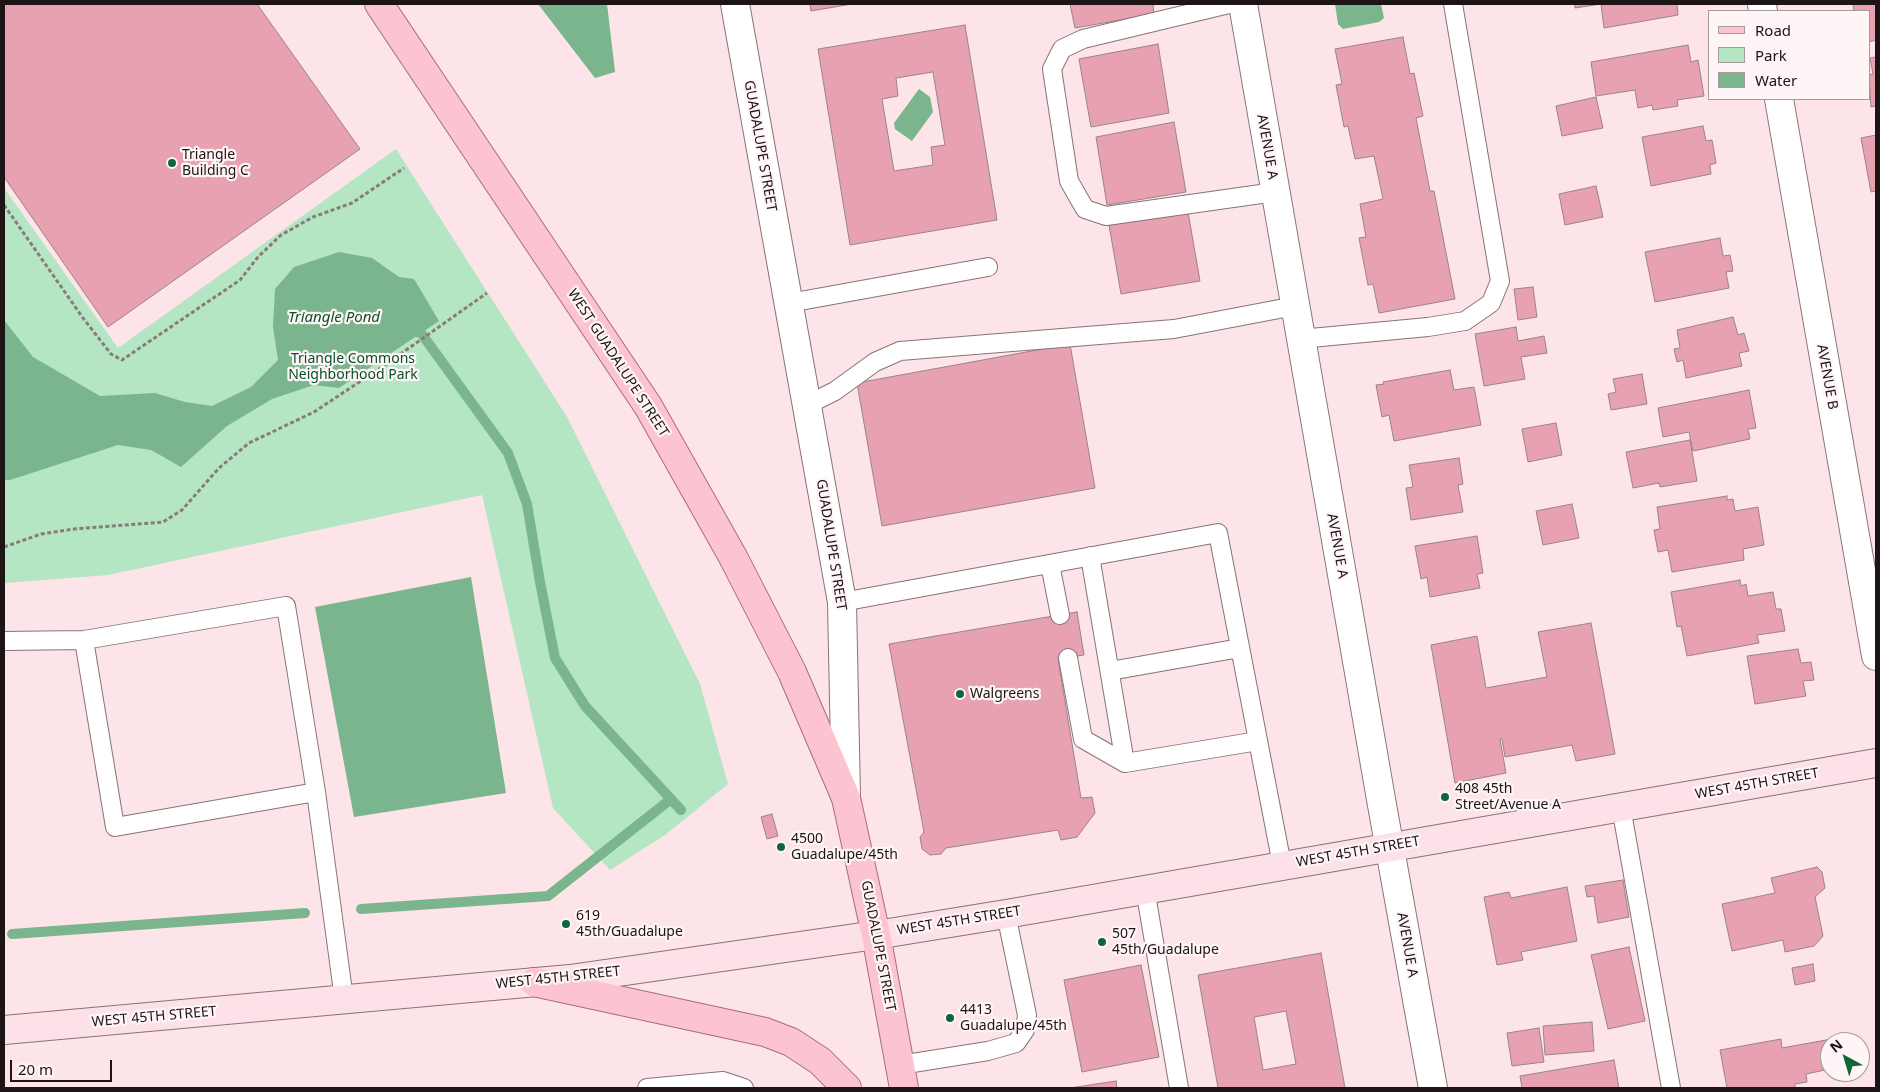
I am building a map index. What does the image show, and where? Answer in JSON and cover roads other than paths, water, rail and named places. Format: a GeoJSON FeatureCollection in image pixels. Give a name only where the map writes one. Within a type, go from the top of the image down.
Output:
{"type":"FeatureCollection","features":[{"type":"Feature","properties":{"kind":"main road","name":"WEST GUADALUPE STREET"},"geometry":{"type":"LineString","coordinates":[[379,4],[648,406],[733,557],[792,672],[846,798]]}},
{"type":"Feature","properties":{"kind":"main road","name":"WEST 45TH STREET"},"geometry":{"type":"LineString","coordinates":[[4,1030],[570,979],[876,935],[1006,914],[1876,763]]}},
{"type":"Feature","properties":{"kind":"main road","name":"GUADALUPE STREET"},"geometry":{"type":"LineString","coordinates":[[846,798],[876,935],[902,1076]]}},
{"type":"Feature","properties":{"kind":"main road"},"geometry":{"type":"LineString","coordinates":[[534,982],[765,1032],[791,1042],[820,1061],[847,1088]]}},
{"type":"Feature","properties":{"kind":"street","name":"GUADALUPE STREET"},"geometry":{"type":"LineString","coordinates":[[735,4],[842,602],[846,798]]}},
{"type":"Feature","properties":{"kind":"street","name":"AVENUE A"},"geometry":{"type":"LineString","coordinates":[[1243,4],[1389,847],[1433,1088]]}},
{"type":"Feature","properties":{"kind":"street","name":"AVENUE B"},"geometry":{"type":"LineString","coordinates":[[1778,100],[1876,656]]}},
{"type":"Feature","properties":{"kind":"lane"},"geometry":{"type":"LineString","coordinates":[[1229,4],[1083,39],[1062,49],[1052,68],[1069,181],[1085,209],[1106,216],[1275,192]]}},
{"type":"Feature","properties":{"kind":"lane"},"geometry":{"type":"LineString","coordinates":[[1300,339],[1428,327],[1465,321],[1491,304],[1500,281],[1453,4]]}},
{"type":"Feature","properties":{"kind":"lane"},"geometry":{"type":"LineString","coordinates":[[789,303],[988,267]]}},
{"type":"Feature","properties":{"kind":"lane"},"geometry":{"type":"LineString","coordinates":[[807,405],[835,391],[874,362],[900,352],[1174,329],[1295,306]]}},
{"type":"Feature","properties":{"kind":"lane"},"geometry":{"type":"LineString","coordinates":[[842,602],[1218,533],[1282,865]]}},
{"type":"Feature","properties":{"kind":"lane"},"geometry":{"type":"LineString","coordinates":[[1090,556],[1125,763]]}},
{"type":"Feature","properties":{"kind":"lane"},"geometry":{"type":"LineString","coordinates":[[1050,564],[1060,615]]}},
{"type":"Feature","properties":{"kind":"lane"},"geometry":{"type":"LineString","coordinates":[[4,641],[84,640],[286,606],[316,792],[344,999]]}},
{"type":"Feature","properties":{"kind":"lane"},"geometry":{"type":"LineString","coordinates":[[84,640],[115,827],[316,792]]}},
{"type":"Feature","properties":{"kind":"lane"},"geometry":{"type":"LineString","coordinates":[[1110,671],[1240,648]]}},
{"type":"Feature","properties":{"kind":"lane"},"geometry":{"type":"LineString","coordinates":[[1068,658],[1083,739],[1125,763],[1258,741]]}},
{"type":"Feature","properties":{"kind":"lane"},"geometry":{"type":"LineString","coordinates":[[1621,807],[1671,1088]]}},
{"type":"Feature","properties":{"kind":"lane"},"geometry":{"type":"LineString","coordinates":[[1145,889],[1179,1088]]}},
{"type":"Feature","properties":{"kind":"lane"},"geometry":{"type":"LineString","coordinates":[[902,1076],[1016,1043],[1025,1030],[1027,1015],[1006,914]]}},
{"type":"Feature","properties":{"kind":"lane"},"geometry":{"type":"LineString","coordinates":[[647,1088],[723,1080],[744,1088]]}},
{"type":"Feature","properties":{"kind":"water"},"geometry":{"type":"Polygon","coordinates":[[[538,4],[607,4],[615,72],[595,78],[538,4]]]}},
{"type":"Feature","properties":{"kind":"water"},"geometry":{"type":"Polygon","coordinates":[[[1335,4],[1381,4],[1384,18],[1379,22],[1343,29],[1338,24],[1335,4]]]}},
{"type":"Feature","properties":{"kind":"water"},"geometry":{"type":"Polygon","coordinates":[[[919,89],[930,97],[933,112],[912,141],[895,129],[894,123],[919,89]]]}},
{"type":"Feature","properties":{"kind":"water","name":"Triangle Pond"},"geometry":{"type":"Polygon","coordinates":[[[339,252],[372,258],[399,277],[414,279],[439,321],[339,388],[314,385],[272,399],[227,426],[181,467],[151,450],[118,445],[10,480],[4,480],[4,320],[33,357],[100,396],[155,393],[185,402],[212,406],[251,387],[278,360],[273,327],[275,289],[294,267],[339,252]]]}},
{"type":"Feature","properties":{"kind":"water"},"geometry":{"type":"Polygon","coordinates":[[[471,577],[506,793],[354,817],[315,607],[471,577]]]}},
{"type":"Feature","properties":{"kind":"waterway"},"geometry":{"type":"LineString","coordinates":[[409,330],[421,333],[508,453],[527,504],[555,658],[585,706],[681,810]]}},
{"type":"Feature","properties":{"kind":"waterway"},"geometry":{"type":"LineString","coordinates":[[361,909],[548,896],[671,799]]}},
{"type":"Feature","properties":{"kind":"waterway"},"geometry":{"type":"LineString","coordinates":[[12,934],[305,913]]}},
{"type":"Feature","properties":{"kind":"place","name":"Triangle Building C"},"geometry":{"type":"Point","coordinates":[172,163]}},
{"type":"Feature","properties":{"kind":"place","name":"Walgreens"},"geometry":{"type":"Point","coordinates":[960,694]}},
{"type":"Feature","properties":{"kind":"place","name":"408 45th Street/Avenue A"},"geometry":{"type":"Point","coordinates":[1445,797]}},
{"type":"Feature","properties":{"kind":"place","name":"4500 Guadalupe/45th"},"geometry":{"type":"Point","coordinates":[781,847]}},
{"type":"Feature","properties":{"kind":"place","name":"619 45th/Guadalupe"},"geometry":{"type":"Point","coordinates":[566,924]}},
{"type":"Feature","properties":{"kind":"place","name":"507 45th/Guadalupe"},"geometry":{"type":"Point","coordinates":[1102,942]}},
{"type":"Feature","properties":{"kind":"place","name":"4413 Guadalupe/45th"},"geometry":{"type":"Point","coordinates":[950,1018]}},
{"type":"Feature","properties":{"kind":"park label","name":"Triangle Commons Neighborhood Park"},"geometry":{"type":"Point","coordinates":[353,368]}}]}
